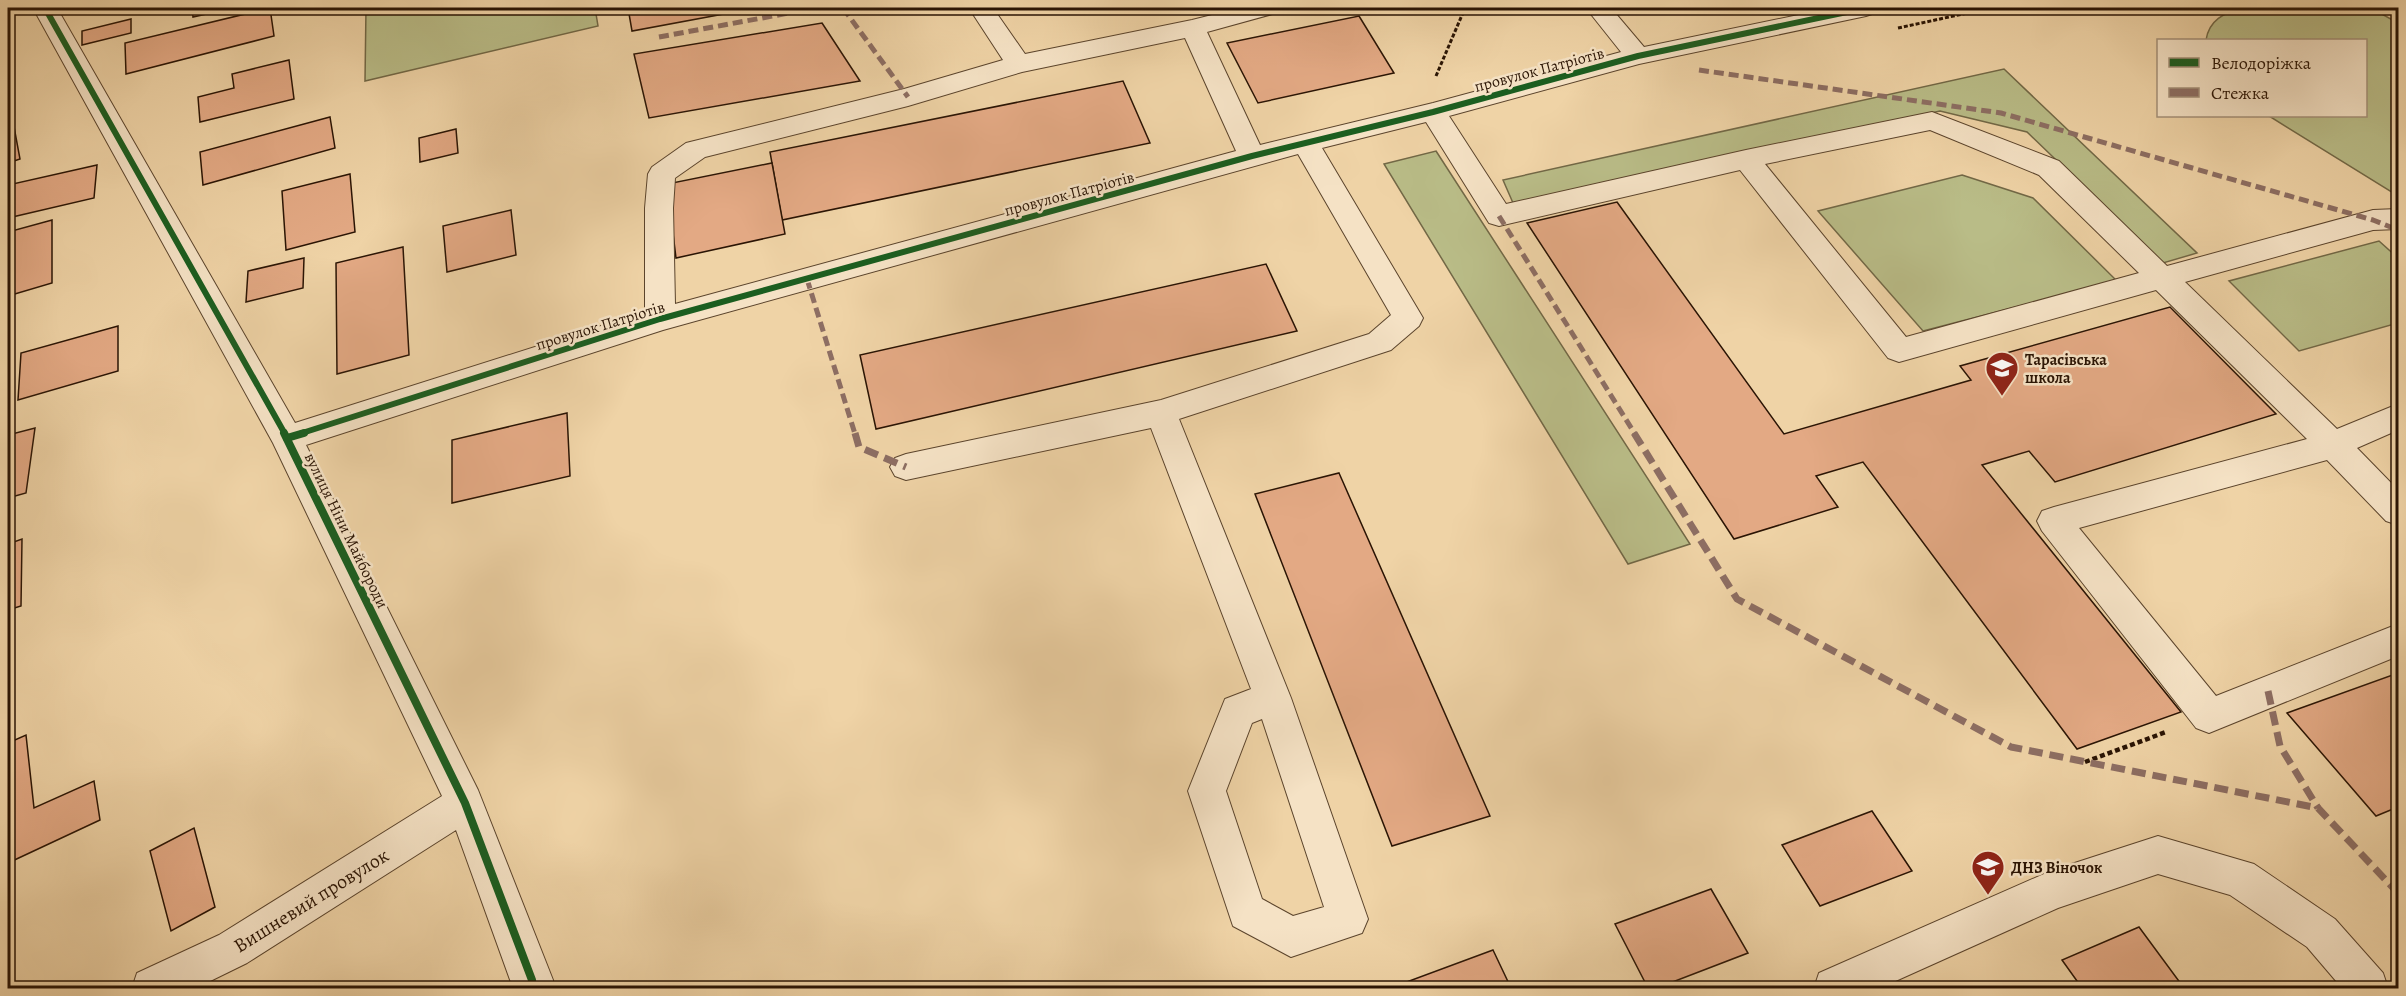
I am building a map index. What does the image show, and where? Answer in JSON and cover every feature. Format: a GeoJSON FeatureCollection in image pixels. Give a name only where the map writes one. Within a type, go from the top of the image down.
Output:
{"type":"FeatureCollection","features":[{"type":"Feature","properties":{"kind":"street","name":"вулиця Ніни Майбороди"},"geometry":{"type":"LineString","coordinates":[[45,8],[287,438],[465,804],[532,980],[533,988]]}},
{"type":"Feature","properties":{"kind":"street"},"geometry":{"type":"LineString","coordinates":[[981,8],[1020,64]]}},
{"type":"Feature","properties":{"kind":"street"},"geometry":{"type":"LineString","coordinates":[[660,319],[659,208],[662,174],[696,150],[908,97],[1020,64],[1193,28],[1268,8]]}},
{"type":"Feature","properties":{"kind":"street"},"geometry":{"type":"LineString","coordinates":[[1598,8],[1638,56]]}},
{"type":"Feature","properties":{"kind":"street","name":"провулок Патріотів"},"geometry":{"type":"LineString","coordinates":[[287,438],[660,319],[1252,156],[1433,112],[1638,56],[1866,8]]}},
{"type":"Feature","properties":{"kind":"street"},"geometry":{"type":"LineString","coordinates":[[1193,28],[1252,156]]}},
{"type":"Feature","properties":{"kind":"street"},"geometry":{"type":"LineString","coordinates":[[1433,112],[1498,216],[1746,159],[1932,121],[2049,168],[2164,278],[2398,511]]}},
{"type":"Feature","properties":{"kind":"street"},"geometry":{"type":"LineString","coordinates":[[906,466],[1161,413],[1380,342],[1408,318],[1306,144]]}},
{"type":"Feature","properties":{"kind":"street"},"geometry":{"type":"LineString","coordinates":[[1746,159],[1899,350],[2373,220],[2398,219]]}},
{"type":"Feature","properties":{"kind":"street"},"geometry":{"type":"LineString","coordinates":[[1161,413],[1273,698],[1348,919],[1291,937],[1247,912],[1207,791],[1238,711],[1273,698]]}},
{"type":"Feature","properties":{"kind":"street"},"geometry":{"type":"LineString","coordinates":[[2398,416],[2333,445],[2054,521],[2209,716],[2398,640]]}},
{"type":"Feature","properties":{"kind":"street","name":"Вишневий провулок"},"geometry":{"type":"LineString","coordinates":[[152,988],[233,950],[465,804]]}},
{"type":"Feature","properties":{"kind":"street"},"geometry":{"type":"LineString","coordinates":[[1834,988],[2053,890],[2158,855],[2240,878],[2321,933],[2368,988]]}},
{"type":"Feature","properties":{"kind":"path"},"geometry":{"type":"LineString","coordinates":[[1434,79],[1465,8]]}},
{"type":"Feature","properties":{"kind":"path"},"geometry":{"type":"LineString","coordinates":[[2085,762],[2209,716]]}},
{"type":"Feature","properties":{"kind":"green space"},"geometry":{"type":"Polygon","coordinates":[[[366,8],[595,8],[598,26],[365,81],[366,8]]]}},
{"type":"Feature","properties":{"kind":"green space"},"geometry":{"type":"Polygon","coordinates":[[[2242,8],[2315,8],[2346,13],[2356,8],[2371,8],[2398,23],[2398,196],[2271,117],[2367,117],[2367,39],[2206,39],[2214,22],[2229,12],[2242,8]]]}},
{"type":"Feature","properties":{"kind":"green space"},"geometry":{"type":"Polygon","coordinates":[[[2004,69],[2197,253],[2163,263],[2027,132],[1940,111],[1513,203],[1503,180],[2004,69]]]}},
{"type":"Feature","properties":{"kind":"green space"},"geometry":{"type":"Polygon","coordinates":[[[1436,151],[1690,544],[1628,564],[1384,164],[1436,151]]]}},
{"type":"Feature","properties":{"kind":"green space"},"geometry":{"type":"Polygon","coordinates":[[[1962,175],[2033,198],[2117,281],[1923,331],[1818,211],[1962,175]]]}},
{"type":"Feature","properties":{"kind":"green space"},"geometry":{"type":"Polygon","coordinates":[[[2379,241],[2398,258],[2398,323],[2299,351],[2229,281],[2379,241]]]}},
{"type":"Feature","properties":{"kind":"building"},"geometry":{"type":"Polygon","coordinates":[[[192,8],[233,8],[193,17],[192,8]]]}},
{"type":"Feature","properties":{"kind":"building"},"geometry":{"type":"Polygon","coordinates":[[[270,8],[274,36],[126,74],[125,43],[270,8]]]}},
{"type":"Feature","properties":{"kind":"building"},"geometry":{"type":"Polygon","coordinates":[[[628,8],[756,8],[632,31],[628,8]]]}},
{"type":"Feature","properties":{"kind":"building"},"geometry":{"type":"Polygon","coordinates":[[[1359,16],[1394,73],[1258,103],[1227,43],[1359,16]]]}},
{"type":"Feature","properties":{"kind":"building"},"geometry":{"type":"Polygon","coordinates":[[[131,19],[131,33],[82,45],[82,31],[131,19]]]}},
{"type":"Feature","properties":{"kind":"building"},"geometry":{"type":"Polygon","coordinates":[[[822,23],[860,81],[649,118],[634,54],[822,23]]]}},
{"type":"Feature","properties":{"kind":"building"},"geometry":{"type":"Polygon","coordinates":[[[289,60],[294,99],[200,122],[198,97],[234,88],[232,74],[289,60]]]}},
{"type":"Feature","properties":{"kind":"building"},"geometry":{"type":"Polygon","coordinates":[[[1123,81],[1150,143],[782,220],[770,152],[1123,81]]]}},
{"type":"Feature","properties":{"kind":"building"},"geometry":{"type":"Polygon","coordinates":[[[12,116],[20,159],[8,163],[8,117],[12,116]]]}},
{"type":"Feature","properties":{"kind":"building"},"geometry":{"type":"Polygon","coordinates":[[[330,117],[335,148],[203,185],[200,152],[330,117]]]}},
{"type":"Feature","properties":{"kind":"building"},"geometry":{"type":"Polygon","coordinates":[[[456,129],[458,153],[420,162],[419,138],[456,129]]]}},
{"type":"Feature","properties":{"kind":"building"},"geometry":{"type":"Polygon","coordinates":[[[772,163],[785,234],[676,258],[667,184],[772,163]]]}},
{"type":"Feature","properties":{"kind":"building"},"geometry":{"type":"Polygon","coordinates":[[[97,165],[94,198],[8,218],[8,185],[97,165]]]}},
{"type":"Feature","properties":{"kind":"building"},"geometry":{"type":"Polygon","coordinates":[[[350,174],[355,232],[286,250],[282,191],[350,174]]]}},
{"type":"Feature","properties":{"kind":"building"},"geometry":{"type":"Polygon","coordinates":[[[1617,202],[1784,434],[1971,380],[1960,366],[2170,307],[2276,414],[2055,482],[2029,451],[1982,465],[2181,712],[2077,749],[1863,462],[1816,476],[1838,507],[1734,539],[1527,223],[1617,202]]]}},
{"type":"Feature","properties":{"kind":"building"},"geometry":{"type":"Polygon","coordinates":[[[511,210],[516,255],[447,272],[443,226],[511,210]]]}},
{"type":"Feature","properties":{"kind":"building"},"geometry":{"type":"Polygon","coordinates":[[[52,220],[52,283],[8,296],[8,232],[52,220]]]}},
{"type":"Feature","properties":{"kind":"building"},"geometry":{"type":"Polygon","coordinates":[[[403,247],[409,355],[337,374],[336,263],[403,247]]]}},
{"type":"Feature","properties":{"kind":"building"},"geometry":{"type":"Polygon","coordinates":[[[304,258],[303,288],[246,302],[248,271],[304,258]]]}},
{"type":"Feature","properties":{"kind":"building"},"geometry":{"type":"Polygon","coordinates":[[[1266,264],[1297,331],[876,429],[860,355],[1266,264]]]}},
{"type":"Feature","properties":{"kind":"building"},"geometry":{"type":"Polygon","coordinates":[[[118,326],[118,371],[18,400],[21,353],[118,326]]]}},
{"type":"Feature","properties":{"kind":"building"},"geometry":{"type":"Polygon","coordinates":[[[567,413],[570,476],[452,503],[452,440],[567,413]]]}},
{"type":"Feature","properties":{"kind":"building"},"geometry":{"type":"Polygon","coordinates":[[[35,428],[26,493],[8,498],[8,435],[35,428]]]}},
{"type":"Feature","properties":{"kind":"building"},"geometry":{"type":"Polygon","coordinates":[[[1339,473],[1490,816],[1392,846],[1255,494],[1339,473]]]}},
{"type":"Feature","properties":{"kind":"building"},"geometry":{"type":"Polygon","coordinates":[[[22,539],[21,606],[8,610],[8,544],[22,539]]]}},
{"type":"Feature","properties":{"kind":"building"},"geometry":{"type":"Polygon","coordinates":[[[2398,673],[2398,807],[2376,816],[2287,713],[2398,673]]]}},
{"type":"Feature","properties":{"kind":"building"},"geometry":{"type":"Polygon","coordinates":[[[26,735],[34,808],[94,781],[100,820],[8,863],[8,743],[26,735]]]}},
{"type":"Feature","properties":{"kind":"building"},"geometry":{"type":"Polygon","coordinates":[[[1872,811],[1912,871],[1820,906],[1782,845],[1872,811]]]}},
{"type":"Feature","properties":{"kind":"building"},"geometry":{"type":"Polygon","coordinates":[[[194,828],[215,907],[171,931],[150,851],[194,828]]]}},
{"type":"Feature","properties":{"kind":"building"},"geometry":{"type":"Polygon","coordinates":[[[1711,889],[1748,953],[1657,988],[1648,988],[1615,924],[1711,889]]]}},
{"type":"Feature","properties":{"kind":"building"},"geometry":{"type":"Polygon","coordinates":[[[2139,927],[2184,988],[2082,988],[2062,960],[2139,927]]]}},
{"type":"Feature","properties":{"kind":"building"},"geometry":{"type":"Polygon","coordinates":[[[1493,950],[1511,988],[1393,988],[1393,987],[1493,950]]]}},
{"type":"Feature","properties":{"kind":"marked path"},"geometry":{"type":"LineString","coordinates":[[659,37],[816,8]]}},
{"type":"Feature","properties":{"kind":"marked path"},"geometry":{"type":"LineString","coordinates":[[843,8],[908,97]]}},
{"type":"Feature","properties":{"kind":"marked path"},"geometry":{"type":"LineString","coordinates":[[1699,70],[2001,113],[2373,220],[2398,230]]}},
{"type":"Feature","properties":{"kind":"marked path"},"geometry":{"type":"LineString","coordinates":[[1499,216],[1737,599],[2011,747],[2318,808],[2398,893]]}},
{"type":"Feature","properties":{"kind":"marked path"},"geometry":{"type":"LineString","coordinates":[[807,279],[859,447],[906,467]]}},
{"type":"Feature","properties":{"kind":"marked path"},"geometry":{"type":"LineString","coordinates":[[2268,691],[2280,746],[2318,808]]}},
{"type":"Feature","properties":{"kind":"cycle path"},"geometry":{"type":"LineString","coordinates":[[45,8],[287,438],[465,803],[532,980],[533,988]]}},
{"type":"Feature","properties":{"kind":"cycle path"},"geometry":{"type":"LineString","coordinates":[[287,438],[660,319],[1252,156],[1433,112],[1638,56],[1866,8]]}},
{"type":"Feature","properties":{"kind":"place","name":"Тарасівська школа"},"geometry":{"type":"Point","coordinates":[2002,397]}},
{"type":"Feature","properties":{"kind":"place","name":"ДНЗ Віночок"},"geometry":{"type":"Point","coordinates":[1988,896]}}]}
